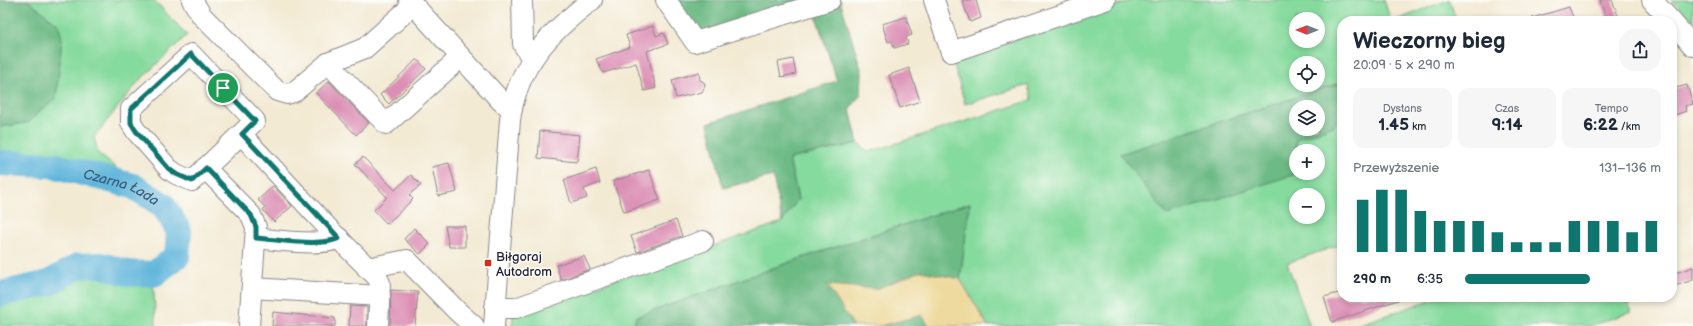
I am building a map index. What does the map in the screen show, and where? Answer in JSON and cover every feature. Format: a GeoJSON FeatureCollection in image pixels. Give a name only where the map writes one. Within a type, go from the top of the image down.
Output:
{"type":"FeatureCollection","features":[{"type":"Feature","properties":{"kind":"street"},"geometry":{"type":"LineString","coordinates":[[192,0],[202,16],[278,91],[287,94],[294,92],[328,63],[365,48],[411,2],[501,100],[512,109]]}},
{"type":"Feature","properties":{"kind":"street"},"geometry":{"type":"LineString","coordinates":[[522,0],[523,44],[532,59]]}},
{"type":"Feature","properties":{"kind":"street"},"geometry":{"type":"LineString","coordinates":[[592,0],[559,26],[532,59],[520,80],[512,109],[494,317],[703,241]]}},
{"type":"Feature","properties":{"kind":"street"},"geometry":{"type":"LineString","coordinates":[[666,0],[695,42],[830,0]]}},
{"type":"Feature","properties":{"kind":"street"},"geometry":{"type":"LineString","coordinates":[[934,0],[951,52],[1105,0]]}},
{"type":"Feature","properties":{"kind":"street"},"geometry":{"type":"LineString","coordinates":[[1652,0],[1666,16]]}},
{"type":"Feature","properties":{"kind":"street"},"geometry":{"type":"LineString","coordinates":[[1677,29],[1693,46]]}},
{"type":"Feature","properties":{"kind":"street"},"geometry":{"type":"LineString","coordinates":[[191,54],[255,121],[242,134],[192,181],[169,169],[136,131],[131,123],[131,109],[191,54]]}},
{"type":"Feature","properties":{"kind":"street"},"geometry":{"type":"LineString","coordinates":[[328,63],[386,124],[461,57]]}},
{"type":"Feature","properties":{"kind":"street"},"geometry":{"type":"LineString","coordinates":[[242,134],[377,277],[380,283],[378,326]]}},
{"type":"Feature","properties":{"kind":"street"},"geometry":{"type":"LineString","coordinates":[[206,168],[251,215],[256,227],[250,326]]}},
{"type":"Feature","properties":{"kind":"street"},"geometry":{"type":"LineString","coordinates":[[256,238],[320,242],[334,241],[339,238]]}},
{"type":"Feature","properties":{"kind":"street"},"geometry":{"type":"LineString","coordinates":[[367,268],[407,260],[456,311],[474,326]]}},
{"type":"Feature","properties":{"kind":"street"},"geometry":{"type":"LineString","coordinates":[[252,288],[380,296]]}},
{"type":"Feature","properties":{"kind":"green space"},"geometry":{"type":"Polygon","coordinates":[[[0,0],[27,0],[59,25],[62,40],[56,99],[39,111],[30,122],[0,127],[0,0]]]}},
{"type":"Feature","properties":{"kind":"green space"},"geometry":{"type":"Polygon","coordinates":[[[27,0],[154,0],[187,35],[138,82],[94,137],[98,153],[126,176],[77,164],[45,159],[0,155],[0,127],[30,122],[39,111],[55,99],[59,25],[27,0]]]}},
{"type":"Feature","properties":{"kind":"green space"},"geometry":{"type":"Polygon","coordinates":[[[674,0],[812,0],[698,36],[674,0]]]}},
{"type":"Feature","properties":{"kind":"green space"},"geometry":{"type":"Polygon","coordinates":[[[839,0],[862,72],[861,94],[850,109],[858,143],[789,159],[798,199],[782,222],[773,176],[723,188],[708,123],[837,81],[815,13],[839,0]]]}},
{"type":"Feature","properties":{"kind":"green space"},"geometry":{"type":"Polygon","coordinates":[[[1133,0],[1384,0],[1389,16],[1337,16],[1337,84],[1325,88],[1325,56],[1289,56],[1289,92],[1312,92],[1120,154],[1289,172],[1289,180],[1325,180],[1325,144],[1296,144],[1296,139],[1305,136],[1325,136],[1325,129],[1333,126],[1337,120],[1337,246],[1287,263],[1310,326],[988,326],[960,279],[970,203],[793,261],[636,317],[634,326],[512,326],[513,315],[782,222],[798,199],[789,159],[858,143],[869,152],[1032,100],[1028,85],[965,104],[953,61],[1133,0]]]}},
{"type":"Feature","properties":{"kind":"green space"},"geometry":{"type":"Polygon","coordinates":[[[1450,0],[1455,16],[1407,16],[1450,0]]]}},
{"type":"Feature","properties":{"kind":"green space"},"geometry":{"type":"Polygon","coordinates":[[[1672,0],[1693,0],[1693,21],[1672,0]]]}},
{"type":"Feature","properties":{"kind":"green space"},"geometry":{"type":"Polygon","coordinates":[[[1337,84],[1337,121],[1325,129],[1325,100],[1289,100],[1289,136],[1305,136],[1296,139],[1296,144],[1289,144],[1289,176],[1167,215],[1120,154],[1312,92],[1325,92],[1325,88],[1337,84]]]}},
{"type":"Feature","properties":{"kind":"green space"},"geometry":{"type":"Polygon","coordinates":[[[970,203],[960,279],[921,271],[876,289],[828,286],[854,326],[634,326],[636,317],[793,261],[970,203]]]}},
{"type":"Feature","properties":{"kind":"green space"},"geometry":{"type":"Polygon","coordinates":[[[80,271],[99,273],[133,281],[131,277],[148,282],[153,280],[156,326],[0,326],[0,301],[46,291],[59,285],[80,271]]]}},
{"type":"Feature","properties":{"kind":"green space"},"geometry":{"type":"Polygon","coordinates":[[[1424,302],[1628,302],[1631,312],[1590,326],[1354,326],[1424,302]]]}},
{"type":"Feature","properties":{"kind":"green space"},"geometry":{"type":"Polygon","coordinates":[[[922,315],[929,326],[880,326],[922,315]]]}},
{"type":"Feature","properties":{"kind":"sand"},"geometry":{"type":"Polygon","coordinates":[[[921,271],[960,279],[988,326],[929,326],[922,315],[880,326],[854,326],[827,285],[876,289],[921,271]]]}},
{"type":"Feature","properties":{"kind":"building"},"geometry":{"type":"Polygon","coordinates":[[[962,0],[976,0],[981,18],[970,22],[962,0]]]}},
{"type":"Feature","properties":{"kind":"building"},"geometry":{"type":"Polygon","coordinates":[[[1600,0],[1612,0],[1618,16],[1605,16],[1600,0]]]}},
{"type":"Feature","properties":{"kind":"building"},"geometry":{"type":"Polygon","coordinates":[[[1569,7],[1573,16],[1539,16],[1569,7]]]}},
{"type":"Feature","properties":{"kind":"building"},"geometry":{"type":"Polygon","coordinates":[[[906,17],[912,35],[906,37],[908,44],[894,48],[892,41],[888,42],[882,24],[906,17]]]}},
{"type":"Feature","properties":{"kind":"building"},"geometry":{"type":"Polygon","coordinates":[[[653,26],[656,36],[664,33],[668,44],[647,51],[656,88],[644,91],[636,63],[603,73],[596,59],[630,47],[626,35],[653,26]]]}},
{"type":"Feature","properties":{"kind":"building"},"geometry":{"type":"Polygon","coordinates":[[[417,59],[426,69],[389,104],[380,95],[417,59]]]}},
{"type":"Feature","properties":{"kind":"building"},"geometry":{"type":"Polygon","coordinates":[[[793,59],[796,74],[781,77],[778,62],[793,59]]]}},
{"type":"Feature","properties":{"kind":"building"},"geometry":{"type":"Polygon","coordinates":[[[909,68],[920,101],[900,108],[889,75],[909,68]]]}},
{"type":"Feature","properties":{"kind":"building"},"geometry":{"type":"Polygon","coordinates":[[[699,72],[700,80],[704,82],[705,86],[702,92],[676,98],[672,80],[699,72]]]}},
{"type":"Feature","properties":{"kind":"building"},"geometry":{"type":"Polygon","coordinates":[[[329,81],[369,123],[356,135],[316,93],[329,81]]]}},
{"type":"Feature","properties":{"kind":"building"},"geometry":{"type":"Polygon","coordinates":[[[1687,85],[1693,104],[1685,106],[1686,111],[1677,114],[1677,88],[1687,85]]]}},
{"type":"Feature","properties":{"kind":"building"},"geometry":{"type":"Polygon","coordinates":[[[540,131],[580,135],[577,162],[538,158],[540,131]]]}},
{"type":"Feature","properties":{"kind":"building"},"geometry":{"type":"Polygon","coordinates":[[[363,157],[395,190],[411,175],[421,185],[409,195],[413,199],[387,224],[374,210],[387,197],[355,164],[363,157]]]}},
{"type":"Feature","properties":{"kind":"building"},"geometry":{"type":"Polygon","coordinates":[[[449,163],[457,192],[438,196],[432,167],[449,163]]]}},
{"type":"Feature","properties":{"kind":"building"},"geometry":{"type":"Polygon","coordinates":[[[596,169],[600,183],[584,189],[587,198],[571,203],[564,180],[596,169]]]}},
{"type":"Feature","properties":{"kind":"building"},"geometry":{"type":"Polygon","coordinates":[[[649,170],[660,200],[624,212],[613,181],[649,170]]]}},
{"type":"Feature","properties":{"kind":"building"},"geometry":{"type":"Polygon","coordinates":[[[273,186],[292,206],[274,222],[263,210],[265,207],[258,200],[273,186]]]}},
{"type":"Feature","properties":{"kind":"building"},"geometry":{"type":"Polygon","coordinates":[[[676,220],[682,236],[637,252],[631,236],[676,220]]]}},
{"type":"Feature","properties":{"kind":"building"},"geometry":{"type":"Polygon","coordinates":[[[445,226],[465,226],[465,247],[449,247],[445,226]]]}},
{"type":"Feature","properties":{"kind":"building"},"geometry":{"type":"Polygon","coordinates":[[[414,228],[430,244],[420,254],[404,239],[414,228]]]}},
{"type":"Feature","properties":{"kind":"building"},"geometry":{"type":"Polygon","coordinates":[[[584,256],[590,269],[561,280],[556,265],[584,256]]]}},
{"type":"Feature","properties":{"kind":"building"},"geometry":{"type":"Polygon","coordinates":[[[1693,267],[1693,280],[1677,285],[1677,272],[1693,267]]]}},
{"type":"Feature","properties":{"kind":"building"},"geometry":{"type":"Polygon","coordinates":[[[391,290],[418,292],[415,326],[390,326],[391,290]]]}},
{"type":"Feature","properties":{"kind":"building"},"geometry":{"type":"Polygon","coordinates":[[[1337,293],[1337,302],[1392,302],[1332,322],[1324,297],[1337,293]]]}},
{"type":"Feature","properties":{"kind":"building"},"geometry":{"type":"Polygon","coordinates":[[[350,306],[367,307],[367,326],[349,326],[350,306]]]}},
{"type":"Feature","properties":{"kind":"building"},"geometry":{"type":"Polygon","coordinates":[[[273,312],[335,318],[335,326],[272,326],[273,312]]]}},
{"type":"Feature","properties":{"kind":"waterway","name":"Czarna Łada"},"geometry":{"type":"LineString","coordinates":[[0,163],[52,165],[133,186],[163,205],[179,231],[177,256],[154,274],[128,273],[101,265],[78,266],[49,283],[0,294]]}},
{"type":"Feature","properties":{"kind":"place","name":"Biłgoraj Autodrom"},"geometry":{"type":"Point","coordinates":[488,263]}},
{"type":"Feature","properties":{"kind":"route"},"geometry":{"type":"LineString","coordinates":[[191,54],[223,88],[255,121],[242,134],[339,238],[334,241],[320,242],[256,238],[256,227],[251,215],[206,168],[192,181],[176,174],[169,169],[136,131],[131,123],[131,109],[191,54]]}}]}
